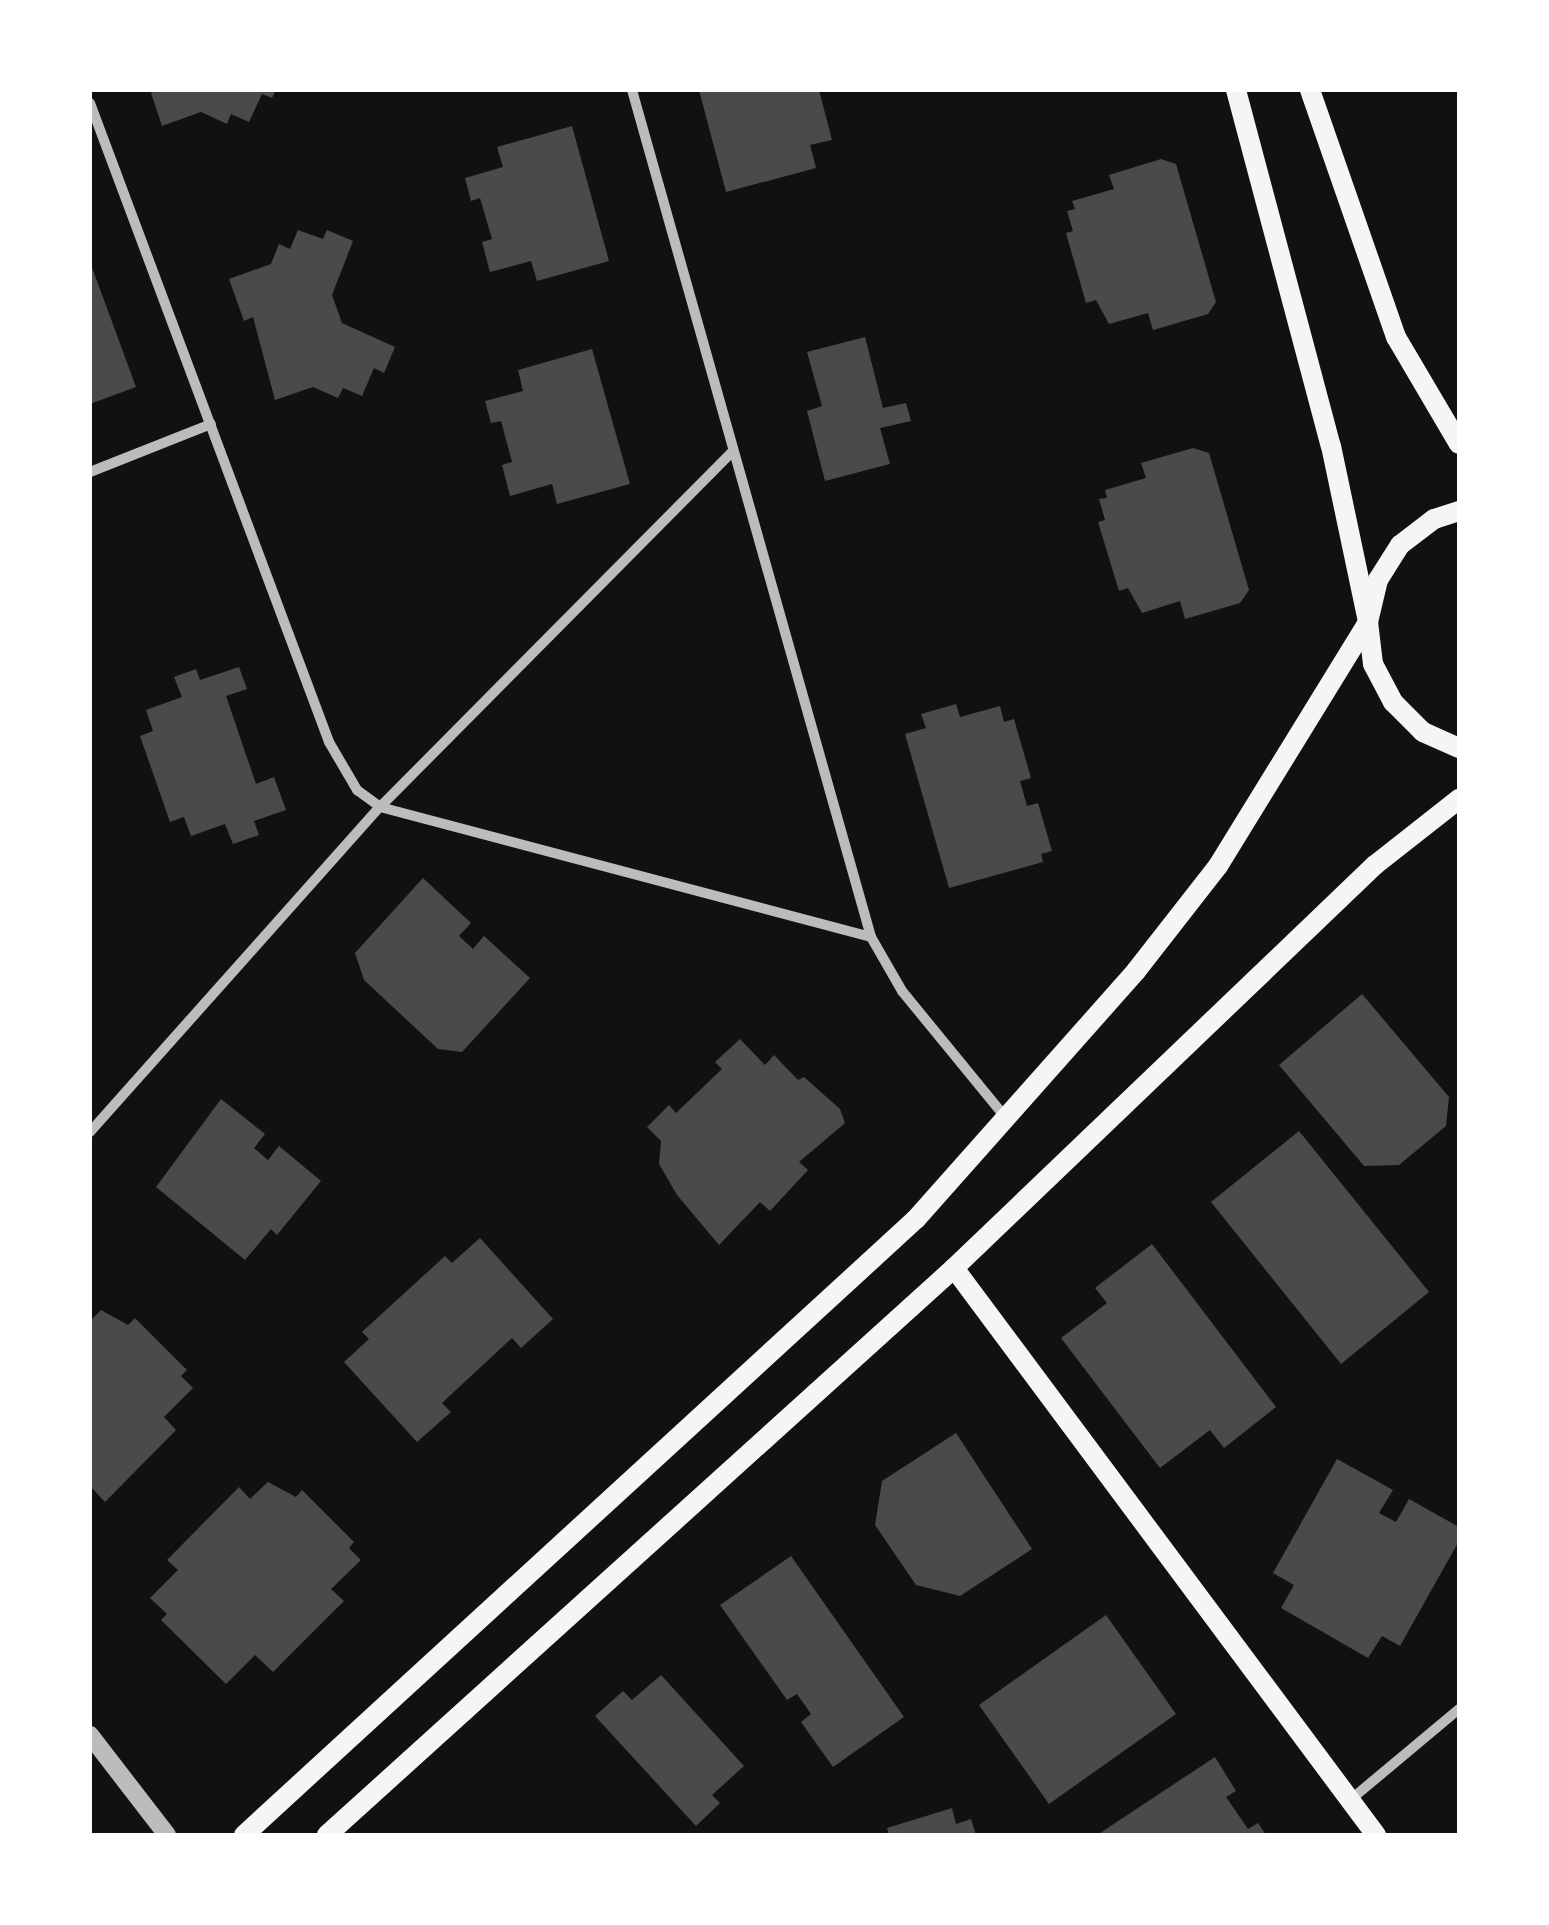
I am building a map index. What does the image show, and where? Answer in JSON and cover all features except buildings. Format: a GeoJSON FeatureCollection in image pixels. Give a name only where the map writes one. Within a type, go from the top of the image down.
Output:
{"type":"FeatureCollection","features":[{"type":"Feature","properties":{"kind":"main road"},"geometry":{"type":"LineString","coordinates":[[1236,90],[1331,446],[1368,622],[1373,664],[1392,702],[1423,732],[1459,748]]}},
{"type":"Feature","properties":{"kind":"main road"},"geometry":{"type":"LineString","coordinates":[[1310,90],[1396,337],[1459,444]]}},
{"type":"Feature","properties":{"kind":"main road"},"geometry":{"type":"LineString","coordinates":[[244,1835],[916,1219],[1136,972],[1218,866],[1368,622],[1378,580],[1400,545],[1434,519],[1459,511]]}},
{"type":"Feature","properties":{"kind":"main road"},"geometry":{"type":"LineString","coordinates":[[327,1835],[954,1268],[1375,865],[1459,799]]}},
{"type":"Feature","properties":{"kind":"main road"},"geometry":{"type":"LineString","coordinates":[[954,1268],[1376,1835]]}},
{"type":"Feature","properties":{"kind":"street"},"geometry":{"type":"LineString","coordinates":[[632,90],[872,937],[902,991],[1005,1118]]}},
{"type":"Feature","properties":{"kind":"street"},"geometry":{"type":"LineString","coordinates":[[90,103],[329,742],[357,790],[380,807],[872,937]]}},
{"type":"Feature","properties":{"kind":"street"},"geometry":{"type":"LineString","coordinates":[[90,472],[211,424]]}},
{"type":"Feature","properties":{"kind":"street"},"geometry":{"type":"LineString","coordinates":[[90,1132],[380,807],[733,451]]}},
{"type":"Feature","properties":{"kind":"street"},"geometry":{"type":"LineString","coordinates":[[1348,1802],[1459,1708]]}},
{"type":"Feature","properties":{"kind":"street"},"geometry":{"type":"LineString","coordinates":[[90,1735],[168,1835]]}}]}
